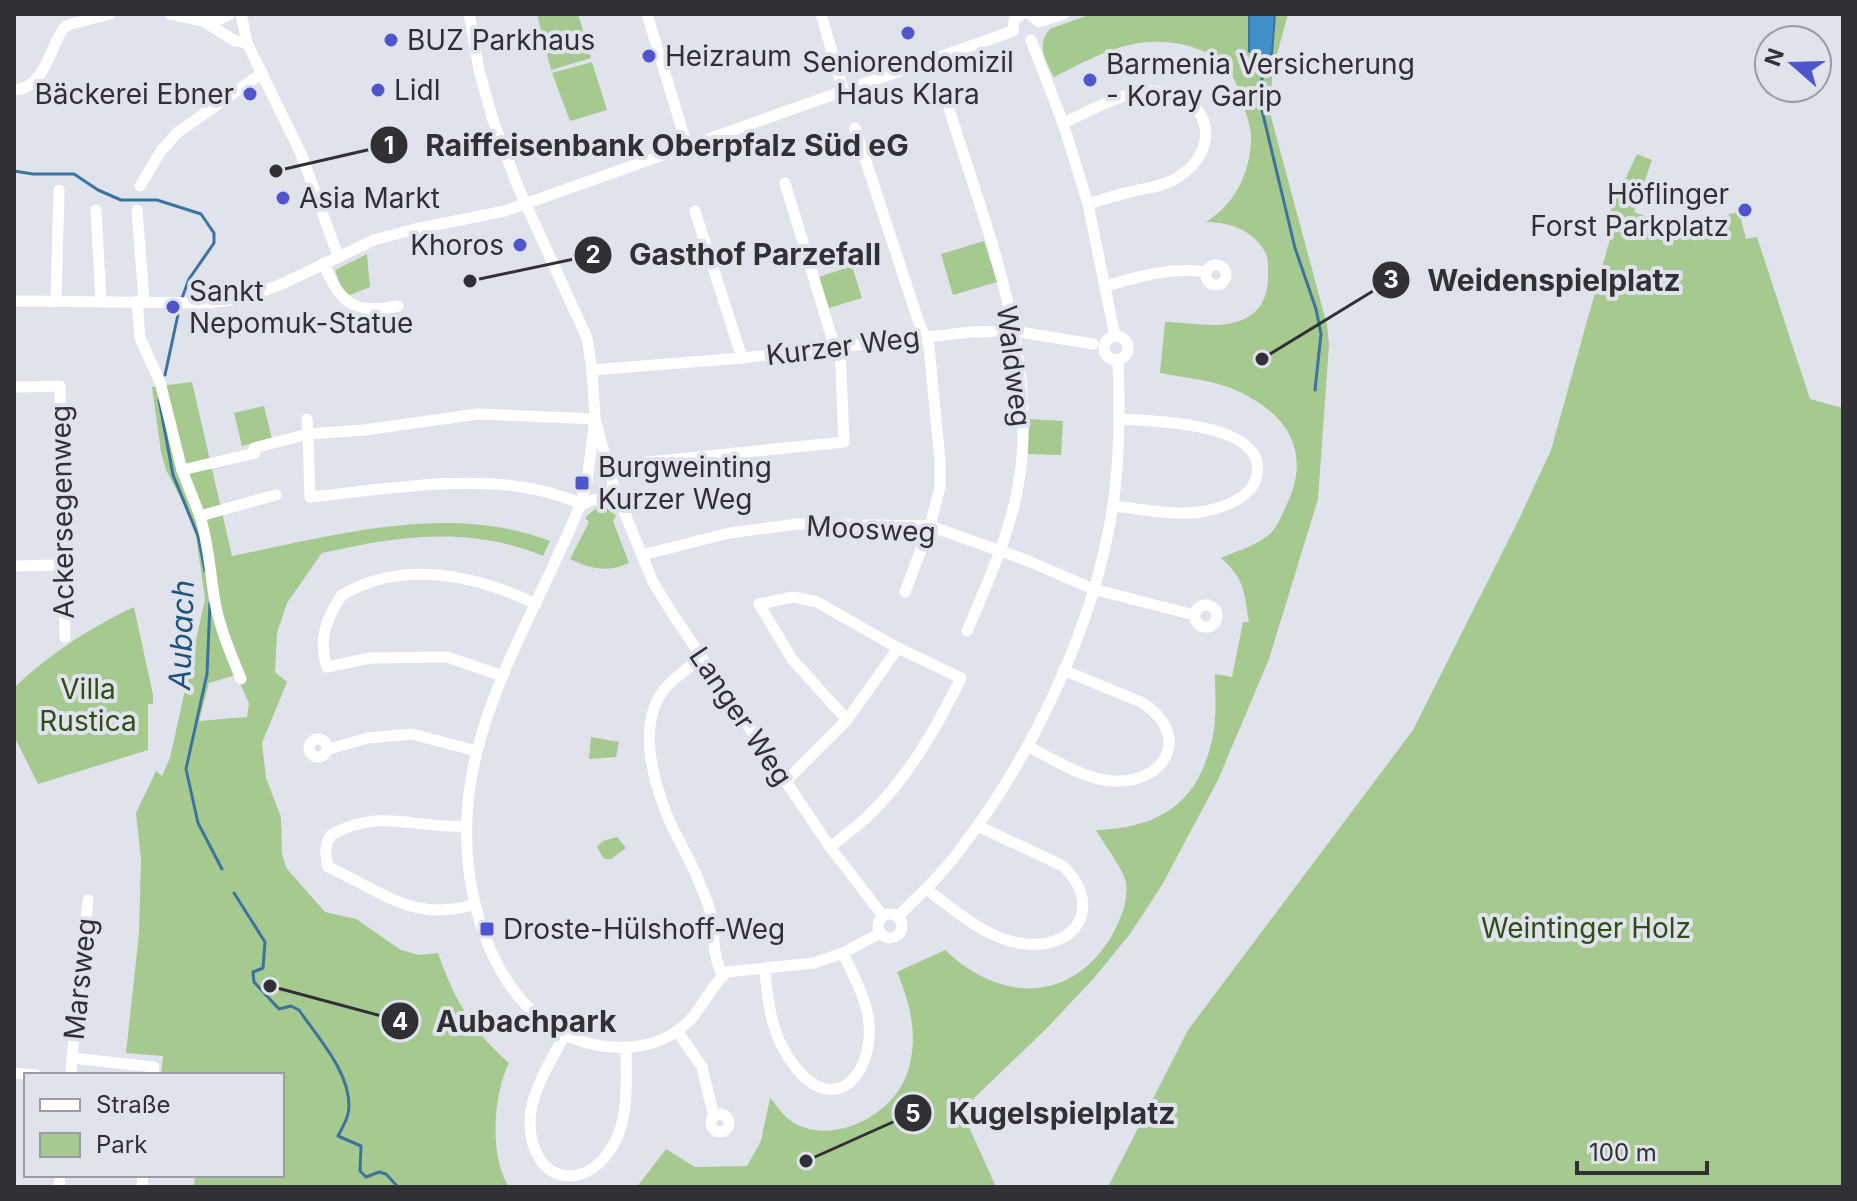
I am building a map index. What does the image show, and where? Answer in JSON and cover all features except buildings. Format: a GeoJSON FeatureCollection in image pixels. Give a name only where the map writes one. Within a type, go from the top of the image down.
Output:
{"type":"FeatureCollection","features":[{"type":"Feature","properties":{"kind":"street"},"geometry":{"type":"LineString","coordinates":[[14,90],[21,90],[36,81],[68,25],[110,14]]}},
{"type":"Feature","properties":{"kind":"street"},"geometry":{"type":"LineString","coordinates":[[170,14],[203,21],[218,20],[230,14]]}},
{"type":"Feature","properties":{"kind":"street"},"geometry":{"type":"LineString","coordinates":[[241,14],[247,43],[302,156],[338,256]]}},
{"type":"Feature","properties":{"kind":"street","name":"Langer Weg"},"geometry":{"type":"LineString","coordinates":[[469,14],[488,107],[526,204],[587,338],[595,419],[612,483],[653,582],[785,782],[883,916]]}},
{"type":"Feature","properties":{"kind":"street"},"geometry":{"type":"LineString","coordinates":[[647,14],[688,149]]}},
{"type":"Feature","properties":{"kind":"street"},"geometry":{"type":"LineString","coordinates":[[821,14],[844,93]]}},
{"type":"Feature","properties":{"kind":"street"},"geometry":{"type":"LineString","coordinates":[[1022,14],[1014,20],[1013,31],[1020,40],[1031,40],[1039,33],[1035,18],[1064,14]]}},
{"type":"Feature","properties":{"kind":"street"},"geometry":{"type":"LineString","coordinates":[[203,21],[235,41],[247,43]]}},
{"type":"Feature","properties":{"kind":"street"},"geometry":{"type":"LineString","coordinates":[[14,301],[209,303],[244,298],[282,284],[374,240],[423,227],[488,216],[526,204],[688,149],[1013,31]]}},
{"type":"Feature","properties":{"kind":"street"},"geometry":{"type":"LineString","coordinates":[[1031,40],[1063,123],[1088,204],[1115,336]]}},
{"type":"Feature","properties":{"kind":"street"},"geometry":{"type":"LineString","coordinates":[[140,186],[161,151],[177,133],[262,73]]}},
{"type":"Feature","properties":{"kind":"street"},"geometry":{"type":"LineString","coordinates":[[1063,123],[1123,97],[1149,91],[1185,98],[1201,113],[1206,126],[1203,149],[1189,169],[1178,177],[1166,184],[1088,204]]}},
{"type":"Feature","properties":{"kind":"street","name":"Waldweg"},"geometry":{"type":"LineString","coordinates":[[946,99],[997,264],[1014,331],[1021,390],[1022,458],[1017,490],[1002,550],[967,631]]}},
{"type":"Feature","properties":{"kind":"street"},"geometry":{"type":"LineString","coordinates":[[855,128],[929,346],[940,487],[930,526],[905,592]]}},
{"type":"Feature","properties":{"kind":"street"},"geometry":{"type":"LineString","coordinates":[[609,466],[844,442],[837,348],[785,183]]}},
{"type":"Feature","properties":{"kind":"street"},"geometry":{"type":"LineString","coordinates":[[56,301],[59,190]]}},
{"type":"Feature","properties":{"kind":"street"},"geometry":{"type":"LineString","coordinates":[[96,210],[101,301]]}},
{"type":"Feature","properties":{"kind":"street"},"geometry":{"type":"LineString","coordinates":[[137,210],[140,338],[160,382],[182,470],[200,516],[209,551],[216,603],[241,679]]}},
{"type":"Feature","properties":{"kind":"street"},"geometry":{"type":"LineString","coordinates":[[695,211],[742,358]]}},
{"type":"Feature","properties":{"kind":"street"},"geometry":{"type":"LineString","coordinates":[[324,263],[334,288],[343,297],[371,311],[398,306]]}},
{"type":"Feature","properties":{"kind":"street"},"geometry":{"type":"LineString","coordinates":[[1106,286],[1156,271],[1206,272]]}},
{"type":"Feature","properties":{"kind":"street","name":"Kurzer Weg"},"geometry":{"type":"LineString","coordinates":[[592,370],[742,358],[924,336],[1014,331],[1093,344]]}},
{"type":"Feature","properties":{"kind":"street"},"geometry":{"type":"LineString","coordinates":[[1115,336],[1124,340],[1127,346],[1125,356],[1118,360],[1110,359],[1104,350],[1108,339],[1115,336]]}},
{"type":"Feature","properties":{"kind":"street"},"geometry":{"type":"LineString","coordinates":[[897,917],[926,889],[978,826],[1027,746],[1063,670],[1093,589],[1113,506],[1120,419],[1118,360]]}},
{"type":"Feature","properties":{"kind":"street","name":"Ackersegenweg"},"geometry":{"type":"LineString","coordinates":[[14,387],[60,386],[65,637]]}},
{"type":"Feature","properties":{"kind":"street"},"geometry":{"type":"LineString","coordinates":[[182,470],[255,453],[254,448],[308,434],[364,430],[478,414],[595,419],[587,482],[580,505],[503,676],[469,780],[466,854],[475,904],[488,946],[508,984],[524,1005],[564,1036],[601,1047],[626,1047],[677,1031],[690,1020],[723,976],[733,970],[765,970],[814,963],[843,953],[880,933]]}},
{"type":"Feature","properties":{"kind":"street"},"geometry":{"type":"LineString","coordinates":[[307,419],[310,497],[420,486],[482,485],[534,489],[580,505]]}},
{"type":"Feature","properties":{"kind":"street"},"geometry":{"type":"LineString","coordinates":[[1113,506],[1203,512],[1242,497],[1252,488],[1257,471],[1257,461],[1244,445],[1212,429],[1180,423],[1120,419]]}},
{"type":"Feature","properties":{"kind":"street"},"geometry":{"type":"LineString","coordinates":[[580,505],[586,501],[600,498],[610,493],[612,483],[601,473],[592,475],[587,482],[588,492],[600,498],[621,503]]}},
{"type":"Feature","properties":{"kind":"street"},"geometry":{"type":"LineString","coordinates":[[200,516],[276,495]]}},
{"type":"Feature","properties":{"kind":"street","name":"Moosweg"},"geometry":{"type":"LineString","coordinates":[[642,555],[729,533],[798,524],[930,526],[1002,550],[1093,589],[1194,615]]}},
{"type":"Feature","properties":{"kind":"street"},"geometry":{"type":"LineString","coordinates":[[14,566],[64,565]]}},
{"type":"Feature","properties":{"kind":"street"},"geometry":{"type":"LineString","coordinates":[[503,676],[471,664],[437,657],[370,658],[327,667],[322,640],[342,595],[400,576],[460,576],[536,604]]}},
{"type":"Feature","properties":{"kind":"street"},"geometry":{"type":"LineString","coordinates":[[830,847],[867,817],[898,781],[930,735],[961,678],[898,648],[817,602],[793,597],[759,604],[792,659],[847,720]]}},
{"type":"Feature","properties":{"kind":"street"},"geometry":{"type":"LineString","coordinates":[[785,782],[847,720],[898,648]]}},
{"type":"Feature","properties":{"kind":"street"},"geometry":{"type":"LineString","coordinates":[[702,657],[669,684],[662,694],[652,721],[650,746],[657,788],[666,813],[694,865],[711,914],[714,954],[723,976]]}},
{"type":"Feature","properties":{"kind":"street"},"geometry":{"type":"LineString","coordinates":[[1027,746],[1090,776],[1109,781],[1128,781],[1146,775],[1167,757],[1170,745],[1168,731],[1153,709],[1063,670]]}},
{"type":"Feature","properties":{"kind":"street"},"geometry":{"type":"LineString","coordinates":[[326,750],[368,738],[412,734],[476,751]]}},
{"type":"Feature","properties":{"kind":"street"},"geometry":{"type":"LineString","coordinates":[[465,826],[394,819],[355,825],[331,835],[326,843],[326,859],[328,867],[405,906],[431,912],[475,904]]}},
{"type":"Feature","properties":{"kind":"street"},"geometry":{"type":"LineString","coordinates":[[926,889],[972,923],[1008,940],[1027,944],[1047,943],[1071,932],[1080,919],[1084,898],[1074,876],[1063,866],[978,826]]}},
{"type":"Feature","properties":{"kind":"street","name":"Marsweg"},"geometry":{"type":"LineString","coordinates":[[71,1073],[88,900]]}},
{"type":"Feature","properties":{"kind":"street"},"geometry":{"type":"LineString","coordinates":[[891,914],[897,917],[901,923],[898,934],[889,938],[880,933],[879,922],[883,916],[891,914]]}},
{"type":"Feature","properties":{"kind":"street"},"geometry":{"type":"LineString","coordinates":[[765,970],[771,1020],[788,1056],[813,1083],[833,1089],[842,1088],[851,1084],[861,1071],[870,1037],[864,1000],[843,953]]}},
{"type":"Feature","properties":{"kind":"street"},"geometry":{"type":"LineString","coordinates":[[677,1031],[702,1067],[714,1117]]}},
{"type":"Feature","properties":{"kind":"street"},"geometry":{"type":"LineString","coordinates":[[564,1036],[542,1079],[530,1120],[532,1136],[541,1159],[554,1173],[566,1176],[576,1176],[595,1168],[616,1139],[625,1111],[626,1047]]}},
{"type":"Feature","properties":{"kind":"street"},"geometry":{"type":"LineString","coordinates":[[72,1058],[154,1071]]}},
{"type":"Feature","properties":{"kind":"green space"},"geometry":{"type":"Polygon","coordinates":[[[537,14],[578,14],[591,58],[551,70],[537,14]]]}},
{"type":"Feature","properties":{"kind":"green space"},"geometry":{"type":"Polygon","coordinates":[[[1091,14],[1288,14],[1272,73],[1271,117],[1327,325],[1329,345],[1318,499],[1269,659],[1218,780],[1162,885],[1130,934],[1046,1029],[974,1098],[968,1125],[996,1187],[637,1187],[666,1149],[695,1167],[747,1166],[761,1141],[770,1098],[788,1119],[812,1130],[845,1128],[876,1113],[900,1088],[911,1061],[912,1022],[897,972],[945,950],[986,978],[1008,986],[1030,988],[1051,986],[1072,977],[1091,963],[1115,929],[1126,891],[1122,871],[1096,830],[1140,824],[1174,807],[1198,778],[1207,758],[1215,720],[1215,674],[1232,677],[1243,622],[1249,622],[1239,580],[1221,558],[1271,533],[1293,487],[1297,469],[1296,453],[1282,424],[1256,401],[1219,384],[1160,373],[1165,322],[1232,323],[1249,317],[1264,299],[1268,262],[1259,243],[1239,228],[1206,222],[1226,205],[1240,184],[1249,160],[1250,130],[1238,89],[1228,70],[1219,60],[1188,46],[1149,42],[1120,47],[1054,77],[1043,53],[1046,35],[1050,29],[1091,14]]]}},
{"type":"Feature","properties":{"kind":"green space"},"geometry":{"type":"Polygon","coordinates":[[[592,62],[607,110],[570,121],[552,73],[592,62]]]}},
{"type":"Feature","properties":{"kind":"green space","name":"Weintinger Holz"},"geometry":{"type":"Polygon","coordinates":[[[1637,154],[1652,160],[1634,212],[1675,228],[1729,228],[1729,214],[1739,212],[1746,239],[1757,237],[1810,399],[1843,408],[1843,1187],[1108,1187],[1188,1030],[1413,730],[1551,450],[1612,232],[1607,218],[1637,154]]]}},
{"type":"Feature","properties":{"kind":"green space"},"geometry":{"type":"Polygon","coordinates":[[[984,241],[997,282],[953,295],[941,254],[984,241]]]}},
{"type":"Feature","properties":{"kind":"green space"},"geometry":{"type":"Polygon","coordinates":[[[367,254],[370,287],[350,295],[342,290],[335,270],[367,254]]]}},
{"type":"Feature","properties":{"kind":"green space"},"geometry":{"type":"Polygon","coordinates":[[[852,266],[862,298],[829,308],[819,277],[852,266]]]}},
{"type":"Feature","properties":{"kind":"green space"},"geometry":{"type":"Polygon","coordinates":[[[192,382],[232,556],[351,532],[431,523],[472,524],[511,530],[550,541],[543,556],[488,540],[433,536],[322,553],[287,603],[277,633],[275,672],[287,682],[262,743],[266,778],[281,817],[282,855],[287,869],[325,912],[356,919],[401,950],[419,955],[438,953],[451,985],[474,1026],[509,1063],[499,1092],[496,1143],[498,1159],[509,1187],[194,1187],[195,1177],[284,1177],[284,1073],[161,1073],[163,1056],[126,1053],[139,933],[141,859],[136,813],[156,771],[162,776],[170,758],[205,599],[196,536],[161,452],[152,387],[192,382]],[[236,675],[209,683],[199,721],[247,717],[249,703],[236,675]]]}},
{"type":"Feature","properties":{"kind":"green space"},"geometry":{"type":"Polygon","coordinates":[[[264,406],[272,439],[242,446],[234,413],[264,406]]]}},
{"type":"Feature","properties":{"kind":"green space"},"geometry":{"type":"Polygon","coordinates":[[[1029,419],[1063,421],[1061,455],[1027,454],[1029,419]]]}},
{"type":"Feature","properties":{"kind":"green space"},"geometry":{"type":"Polygon","coordinates":[[[598,506],[608,508],[616,516],[613,521],[629,563],[599,568],[570,559],[589,522],[585,518],[598,506]]]}},
{"type":"Feature","properties":{"kind":"green space","name":"Villa Rustica"},"geometry":{"type":"Polygon","coordinates":[[[134,607],[153,695],[153,704],[148,704],[148,750],[38,784],[14,736],[14,688],[71,643],[134,607]]]}},
{"type":"Feature","properties":{"kind":"green space"},"geometry":{"type":"Polygon","coordinates":[[[591,737],[619,742],[616,757],[589,759],[591,737]]]}},
{"type":"Feature","properties":{"kind":"green space"},"geometry":{"type":"Polygon","coordinates":[[[617,837],[626,848],[611,859],[604,859],[597,847],[603,841],[617,837]]]}},
{"type":"Feature","properties":{"kind":"water"},"geometry":{"type":"Polygon","coordinates":[[[1249,14],[1275,14],[1272,54],[1258,58],[1249,51],[1249,14]]]}},
{"type":"Feature","properties":{"kind":"waterway"},"geometry":{"type":"LineString","coordinates":[[1264,56],[1260,102],[1295,248],[1316,309],[1321,334],[1315,390]]}},
{"type":"Feature","properties":{"kind":"waterway","name":"Aubach"},"geometry":{"type":"LineString","coordinates":[[14,171],[74,174],[121,200],[157,200],[201,214],[214,233],[214,243],[189,279],[182,298]]}},
{"type":"Feature","properties":{"kind":"waterway","name":"Aubach"},"geometry":{"type":"LineString","coordinates":[[165,375],[180,305]]}},
{"type":"Feature","properties":{"kind":"waterway","name":"Aubach"},"geometry":{"type":"LineString","coordinates":[[159,400],[173,475],[198,536],[205,571]]}},
{"type":"Feature","properties":{"kind":"waterway","name":"Aubach"},"geometry":{"type":"LineString","coordinates":[[210,603],[207,674],[186,769],[198,823],[222,869]]}},
{"type":"Feature","properties":{"kind":"waterway","name":"Aubach"},"geometry":{"type":"LineString","coordinates":[[234,893],[265,942],[263,968],[253,972],[254,982],[279,1009],[291,1006],[299,1010],[331,1055],[344,1080],[349,1110],[338,1136],[361,1146],[360,1171],[366,1177],[379,1172],[386,1174],[398,1187]]}},
{"type":"Feature","properties":{"kind":"place","name":"Seniorendomizil Haus Klara"},"geometry":{"type":"Point","coordinates":[908,33]}},
{"type":"Feature","properties":{"kind":"place","name":"BUZ Parkhaus"},"geometry":{"type":"Point","coordinates":[391,40]}},
{"type":"Feature","properties":{"kind":"place","name":"Heizraum"},"geometry":{"type":"Point","coordinates":[649,56]}},
{"type":"Feature","properties":{"kind":"place","name":"Barmenia Versicherung - Koray Garip"},"geometry":{"type":"Point","coordinates":[1090,80]}},
{"type":"Feature","properties":{"kind":"place","name":"Lidl"},"geometry":{"type":"Point","coordinates":[378,90]}},
{"type":"Feature","properties":{"kind":"place","name":"Bäckerei Ebner"},"geometry":{"type":"Point","coordinates":[250,94]}},
{"type":"Feature","properties":{"kind":"place","name":"Raiffeisenbank Oberpfalz Süd eG"},"geometry":{"type":"Point","coordinates":[276,171]}},
{"type":"Feature","properties":{"kind":"place","name":"Asia Markt"},"geometry":{"type":"Point","coordinates":[283,198]}},
{"type":"Feature","properties":{"kind":"place","name":"Höflinger Forst Parkplatz"},"geometry":{"type":"Point","coordinates":[1745,210]}},
{"type":"Feature","properties":{"kind":"place","name":"Khoros"},"geometry":{"type":"Point","coordinates":[520,245]}},
{"type":"Feature","properties":{"kind":"place","name":"Gasthof Parzefall"},"geometry":{"type":"Point","coordinates":[470,281]}},
{"type":"Feature","properties":{"kind":"place","name":"Sankt Nepomuk-Statue"},"geometry":{"type":"Point","coordinates":[173,307]}},
{"type":"Feature","properties":{"kind":"place","name":"Weidenspielplatz"},"geometry":{"type":"Point","coordinates":[1262,359]}},
{"type":"Feature","properties":{"kind":"place","name":"Burgweinting Kurzer Weg"},"geometry":{"type":"Point","coordinates":[582,483]}},
{"type":"Feature","properties":{"kind":"place","name":"Droste-Hülshoff-Weg"},"geometry":{"type":"Point","coordinates":[487,929]}},
{"type":"Feature","properties":{"kind":"place","name":"Aubachpark"},"geometry":{"type":"Point","coordinates":[270,986]}},
{"type":"Feature","properties":{"kind":"place","name":"Kugelspielplatz"},"geometry":{"type":"Point","coordinates":[806,1161]}}]}
